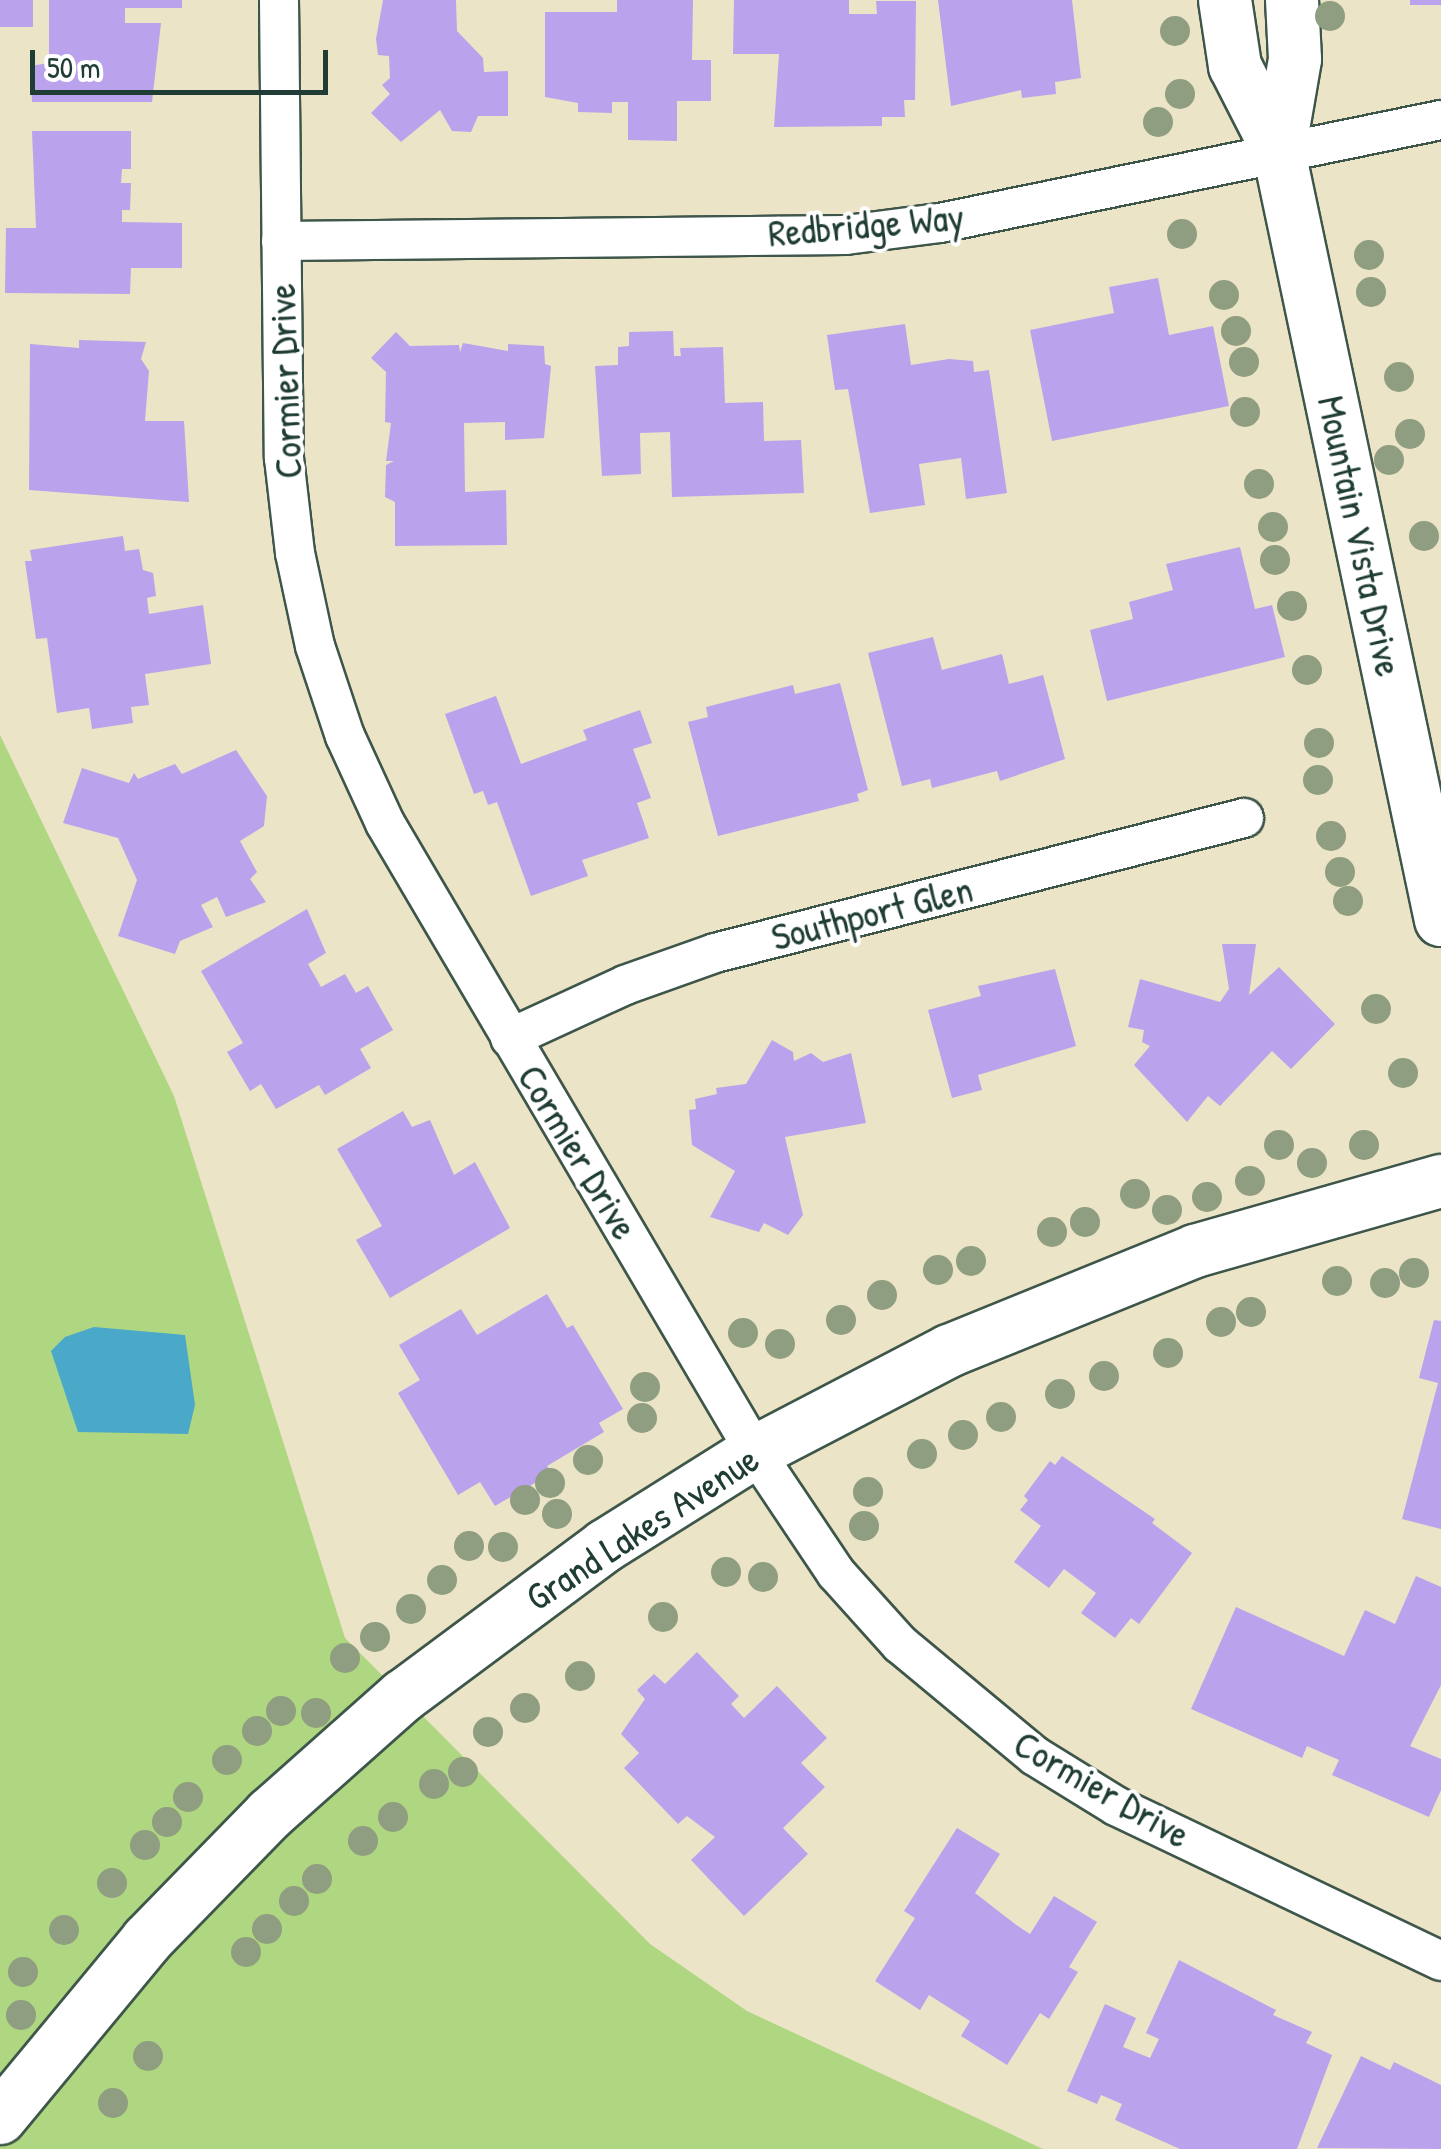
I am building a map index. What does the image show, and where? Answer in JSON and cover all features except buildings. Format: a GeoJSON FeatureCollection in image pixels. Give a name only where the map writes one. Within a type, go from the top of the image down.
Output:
{"type":"FeatureCollection","features":[{"type":"Feature","properties":{"kind":"street","name":"Cormier Drive"},"geometry":{"type":"LineString","coordinates":[[280,0],[284,458],[295,553],[315,646],[345,736],[385,823],[755,1452],[836,1573],[900,1644],[1034,1756],[1116,1806],[1437,1950]]}},
{"type":"Feature","properties":{"kind":"street","name":"Mountain Vista Drive"},"geometry":{"type":"LineString","coordinates":[[1225,0],[1234,66],[1279,152],[1441,920]]}},
{"type":"Feature","properties":{"kind":"street","name":"Mountain Vista Drive"},"geometry":{"type":"LineString","coordinates":[[1279,152],[1295,59],[1292,0]]}},
{"type":"Feature","properties":{"kind":"street","name":"Redbridge Way"},"geometry":{"type":"LineString","coordinates":[[281,241],[846,235],[940,224],[1441,120]]}},
{"type":"Feature","properties":{"kind":"street","name":"Southport Glen"},"geometry":{"type":"LineString","coordinates":[[510,1038],[625,985],[715,953],[1244,818]]}},
{"type":"Feature","properties":{"kind":"street","name":"Grand Lakes Avenue"},"geometry":{"type":"LineString","coordinates":[[0,2118],[147,1940],[270,1814],[388,1709],[605,1546],[755,1452],[950,1351],[1071,1298],[1196,1251],[1441,1182]]}},
{"type":"Feature","properties":{"kind":"green space"},"geometry":{"type":"Polygon","coordinates":[[[0,735],[174,1096],[345,1638],[650,1944],[747,2011],[1043,2149],[0,2149],[0,735]]]}},
{"type":"Feature","properties":{"kind":"water"},"geometry":{"type":"Polygon","coordinates":[[[94,1327],[185,1335],[195,1405],[188,1434],[78,1432],[51,1351],[65,1337],[94,1327]]]}}]}
